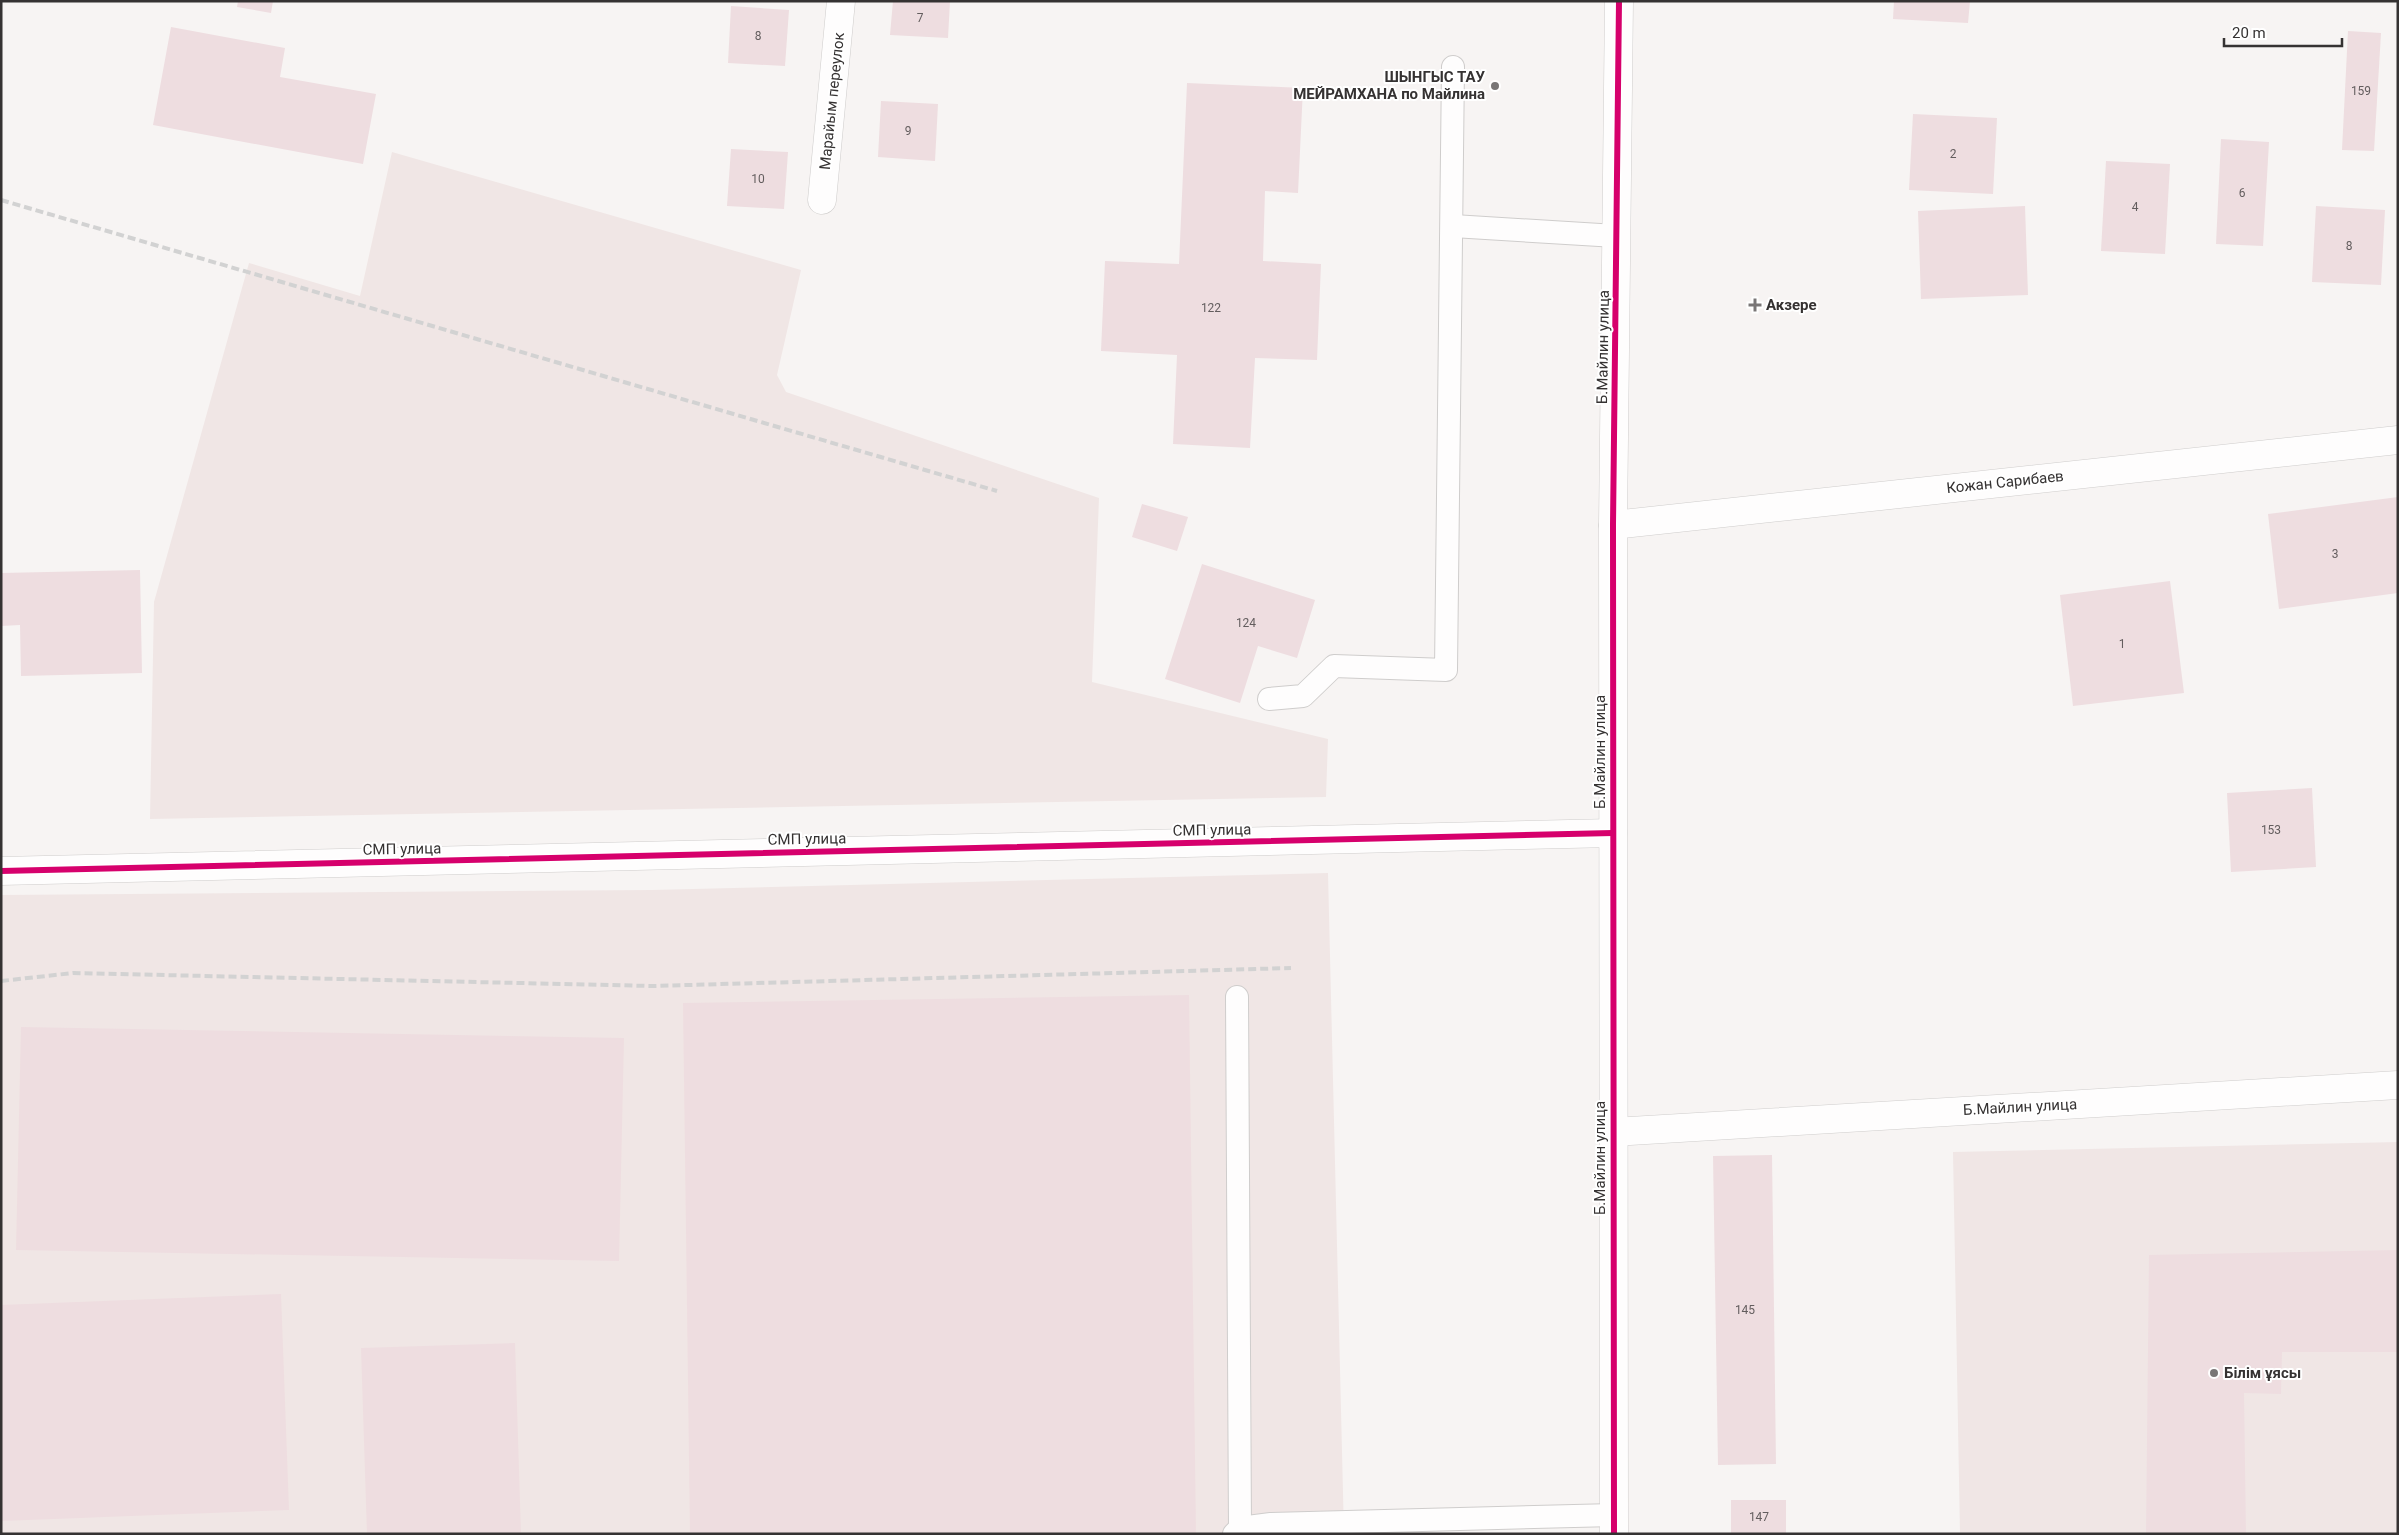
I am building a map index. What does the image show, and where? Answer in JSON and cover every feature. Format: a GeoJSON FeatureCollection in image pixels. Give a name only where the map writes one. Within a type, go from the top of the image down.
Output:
{"type":"FeatureCollection","features":[{"type":"Feature","properties":{"kind":"street","name":"Марайым переулок"},"geometry":{"type":"LineString","coordinates":[[822,200],[841,1]]}},
{"type":"Feature","properties":{"kind":"street","name":"Б.Майлин улица"},"geometry":{"type":"LineString","coordinates":[[1614,1525],[1613,525],[1619,1]]}},
{"type":"Feature","properties":{"kind":"street","name":"Кожан Сарибаев"},"geometry":{"type":"LineString","coordinates":[[1613,525],[2398,440]]}},
{"type":"Feature","properties":{"kind":"street","name":"СМП улица"},"geometry":{"type":"LineString","coordinates":[[1,871],[1613,833]]}},
{"type":"Feature","properties":{"kind":"street","name":"Б.Майлин улица"},"geometry":{"type":"LineString","coordinates":[[1613,1132],[2398,1085]]}},
{"type":"Feature","properties":{"kind":"lane"},"geometry":{"type":"LineString","coordinates":[[1269,699],[1303,696],[1334,666],[1446,670],[1453,226],[1453,68]]}},
{"type":"Feature","properties":{"kind":"lane"},"geometry":{"type":"LineString","coordinates":[[1453,226],[1616,236]]}},
{"type":"Feature","properties":{"kind":"lane"},"geometry":{"type":"LineString","coordinates":[[1237,997],[1237,1531],[1271,1524],[1614,1525]]}},
{"type":"Feature","properties":{"kind":"shaded area"},"geometry":{"type":"Polygon","coordinates":[[[392,152],[801,270],[777,375],[786,392],[1099,498],[1092,682],[1328,739],[1326,797],[150,819],[154,602],[249,263],[360,296],[392,152]]]}},
{"type":"Feature","properties":{"kind":"shaded area"},"geometry":{"type":"Polygon","coordinates":[[[1328,873],[1344,1534],[1,1534],[1,895],[652,890],[1328,873]]]}},
{"type":"Feature","properties":{"kind":"shaded area"},"geometry":{"type":"Polygon","coordinates":[[[2398,1142],[2398,1534],[1960,1534],[1953,1152],[2398,1142]]]}},
{"type":"Feature","properties":{"kind":"building"},"geometry":{"type":"Polygon","coordinates":[[[238,1],[273,1],[271,13],[237,7],[238,1]]]}},
{"type":"Feature","properties":{"kind":"building"},"geometry":{"type":"Polygon","coordinates":[[[893,1],[950,1],[948,38],[890,35],[893,1]]]}},
{"type":"Feature","properties":{"kind":"building"},"geometry":{"type":"Polygon","coordinates":[[[1894,1],[1970,1],[1968,23],[1893,19],[1894,1]]]}},
{"type":"Feature","properties":{"kind":"building"},"geometry":{"type":"Polygon","coordinates":[[[731,6],[789,10],[785,66],[728,63],[731,6]]]}},
{"type":"Feature","properties":{"kind":"building"},"geometry":{"type":"Polygon","coordinates":[[[171,27],[285,48],[280,77],[376,94],[363,164],[153,125],[171,27]]]}},
{"type":"Feature","properties":{"kind":"building"},"geometry":{"type":"Polygon","coordinates":[[[2348,31],[2381,33],[2374,151],[2342,150],[2348,31]]]}},
{"type":"Feature","properties":{"kind":"building"},"geometry":{"type":"Polygon","coordinates":[[[1187,83],[1303,88],[1298,193],[1265,191],[1263,261],[1321,264],[1317,360],[1255,358],[1250,448],[1173,444],[1177,355],[1101,351],[1105,261],[1179,264],[1187,83]]]}},
{"type":"Feature","properties":{"kind":"building"},"geometry":{"type":"Polygon","coordinates":[[[881,101],[938,104],[935,161],[878,157],[881,101]]]}},
{"type":"Feature","properties":{"kind":"building"},"geometry":{"type":"Polygon","coordinates":[[[1913,114],[1997,118],[1993,194],[1909,190],[1913,114]]]}},
{"type":"Feature","properties":{"kind":"building"},"geometry":{"type":"Polygon","coordinates":[[[2221,139],[2269,142],[2263,246],[2216,244],[2221,139]]]}},
{"type":"Feature","properties":{"kind":"building"},"geometry":{"type":"Polygon","coordinates":[[[731,149],[788,152],[784,209],[727,206],[731,149]]]}},
{"type":"Feature","properties":{"kind":"building"},"geometry":{"type":"Polygon","coordinates":[[[2106,161],[2170,164],[2165,254],[2101,251],[2106,161]]]}},
{"type":"Feature","properties":{"kind":"building"},"geometry":{"type":"Polygon","coordinates":[[[2025,206],[2028,295],[1921,299],[1918,211],[2025,206]]]}},
{"type":"Feature","properties":{"kind":"building"},"geometry":{"type":"Polygon","coordinates":[[[2316,206],[2385,210],[2381,285],[2312,282],[2316,206]]]}},
{"type":"Feature","properties":{"kind":"building"},"geometry":{"type":"Polygon","coordinates":[[[2398,497],[2398,593],[2279,609],[2268,514],[2398,497]]]}},
{"type":"Feature","properties":{"kind":"building"},"geometry":{"type":"Polygon","coordinates":[[[1142,504],[1188,517],[1177,551],[1132,537],[1142,504]]]}},
{"type":"Feature","properties":{"kind":"building"},"geometry":{"type":"Polygon","coordinates":[[[1202,564],[1315,600],[1297,658],[1258,646],[1240,703],[1165,679],[1202,564]]]}},
{"type":"Feature","properties":{"kind":"building"},"geometry":{"type":"Polygon","coordinates":[[[140,570],[142,673],[21,676],[20,625],[1,626],[1,573],[140,570]]]}},
{"type":"Feature","properties":{"kind":"building"},"geometry":{"type":"Polygon","coordinates":[[[2170,581],[2184,693],[2073,706],[2060,595],[2170,581]]]}},
{"type":"Feature","properties":{"kind":"building"},"geometry":{"type":"Polygon","coordinates":[[[2312,788],[2316,867],[2231,872],[2227,793],[2312,788]]]}},
{"type":"Feature","properties":{"kind":"building"},"geometry":{"type":"Polygon","coordinates":[[[1189,995],[1196,1534],[690,1534],[683,1003],[1189,995]]]}},
{"type":"Feature","properties":{"kind":"building"},"geometry":{"type":"Polygon","coordinates":[[[21,1027],[624,1038],[619,1261],[16,1250],[21,1027]]]}},
{"type":"Feature","properties":{"kind":"building"},"geometry":{"type":"Polygon","coordinates":[[[1772,1155],[1776,1464],[1718,1465],[1713,1156],[1772,1155]]]}},
{"type":"Feature","properties":{"kind":"building","name":"Білім ұясы"},"geometry":{"type":"Polygon","coordinates":[[[2398,1250],[2398,1352],[2282,1352],[2281,1394],[2244,1393],[2246,1534],[2146,1534],[2149,1255],[2398,1250]]]}},
{"type":"Feature","properties":{"kind":"building"},"geometry":{"type":"Polygon","coordinates":[[[281,1294],[289,1510],[1,1521],[1,1305],[281,1294]]]}},
{"type":"Feature","properties":{"kind":"building"},"geometry":{"type":"Polygon","coordinates":[[[515,1343],[521,1534],[367,1534],[361,1348],[515,1343]]]}},
{"type":"Feature","properties":{"kind":"building"},"geometry":{"type":"Polygon","coordinates":[[[1731,1500],[1786,1500],[1786,1534],[1731,1534],[1731,1500]]]}},
{"type":"Feature","properties":{"kind":"railway"},"geometry":{"type":"LineString","coordinates":[[1,200],[997,491]]}},
{"type":"Feature","properties":{"kind":"railway"},"geometry":{"type":"LineString","coordinates":[[1,981],[73,973],[653,986],[1291,968]]}},
{"type":"Feature","properties":{"kind":"cycle path"},"geometry":{"type":"LineString","coordinates":[[1614,1534],[1613,525],[1619,1]]}},
{"type":"Feature","properties":{"kind":"cycle path"},"geometry":{"type":"LineString","coordinates":[[1,871],[1613,833]]}},
{"type":"Feature","properties":{"kind":"place","name":"ШЫНГЫС ТАУ МЕЙРАМХАНА по Майлина"},"geometry":{"type":"Point","coordinates":[1495,86]}},
{"type":"Feature","properties":{"kind":"place","name":"Акзере"},"geometry":{"type":"Point","coordinates":[1755,305]}},
{"type":"Feature","properties":{"kind":"place","name":"Білім ұясы"},"geometry":{"type":"Point","coordinates":[2214,1373]}}]}
